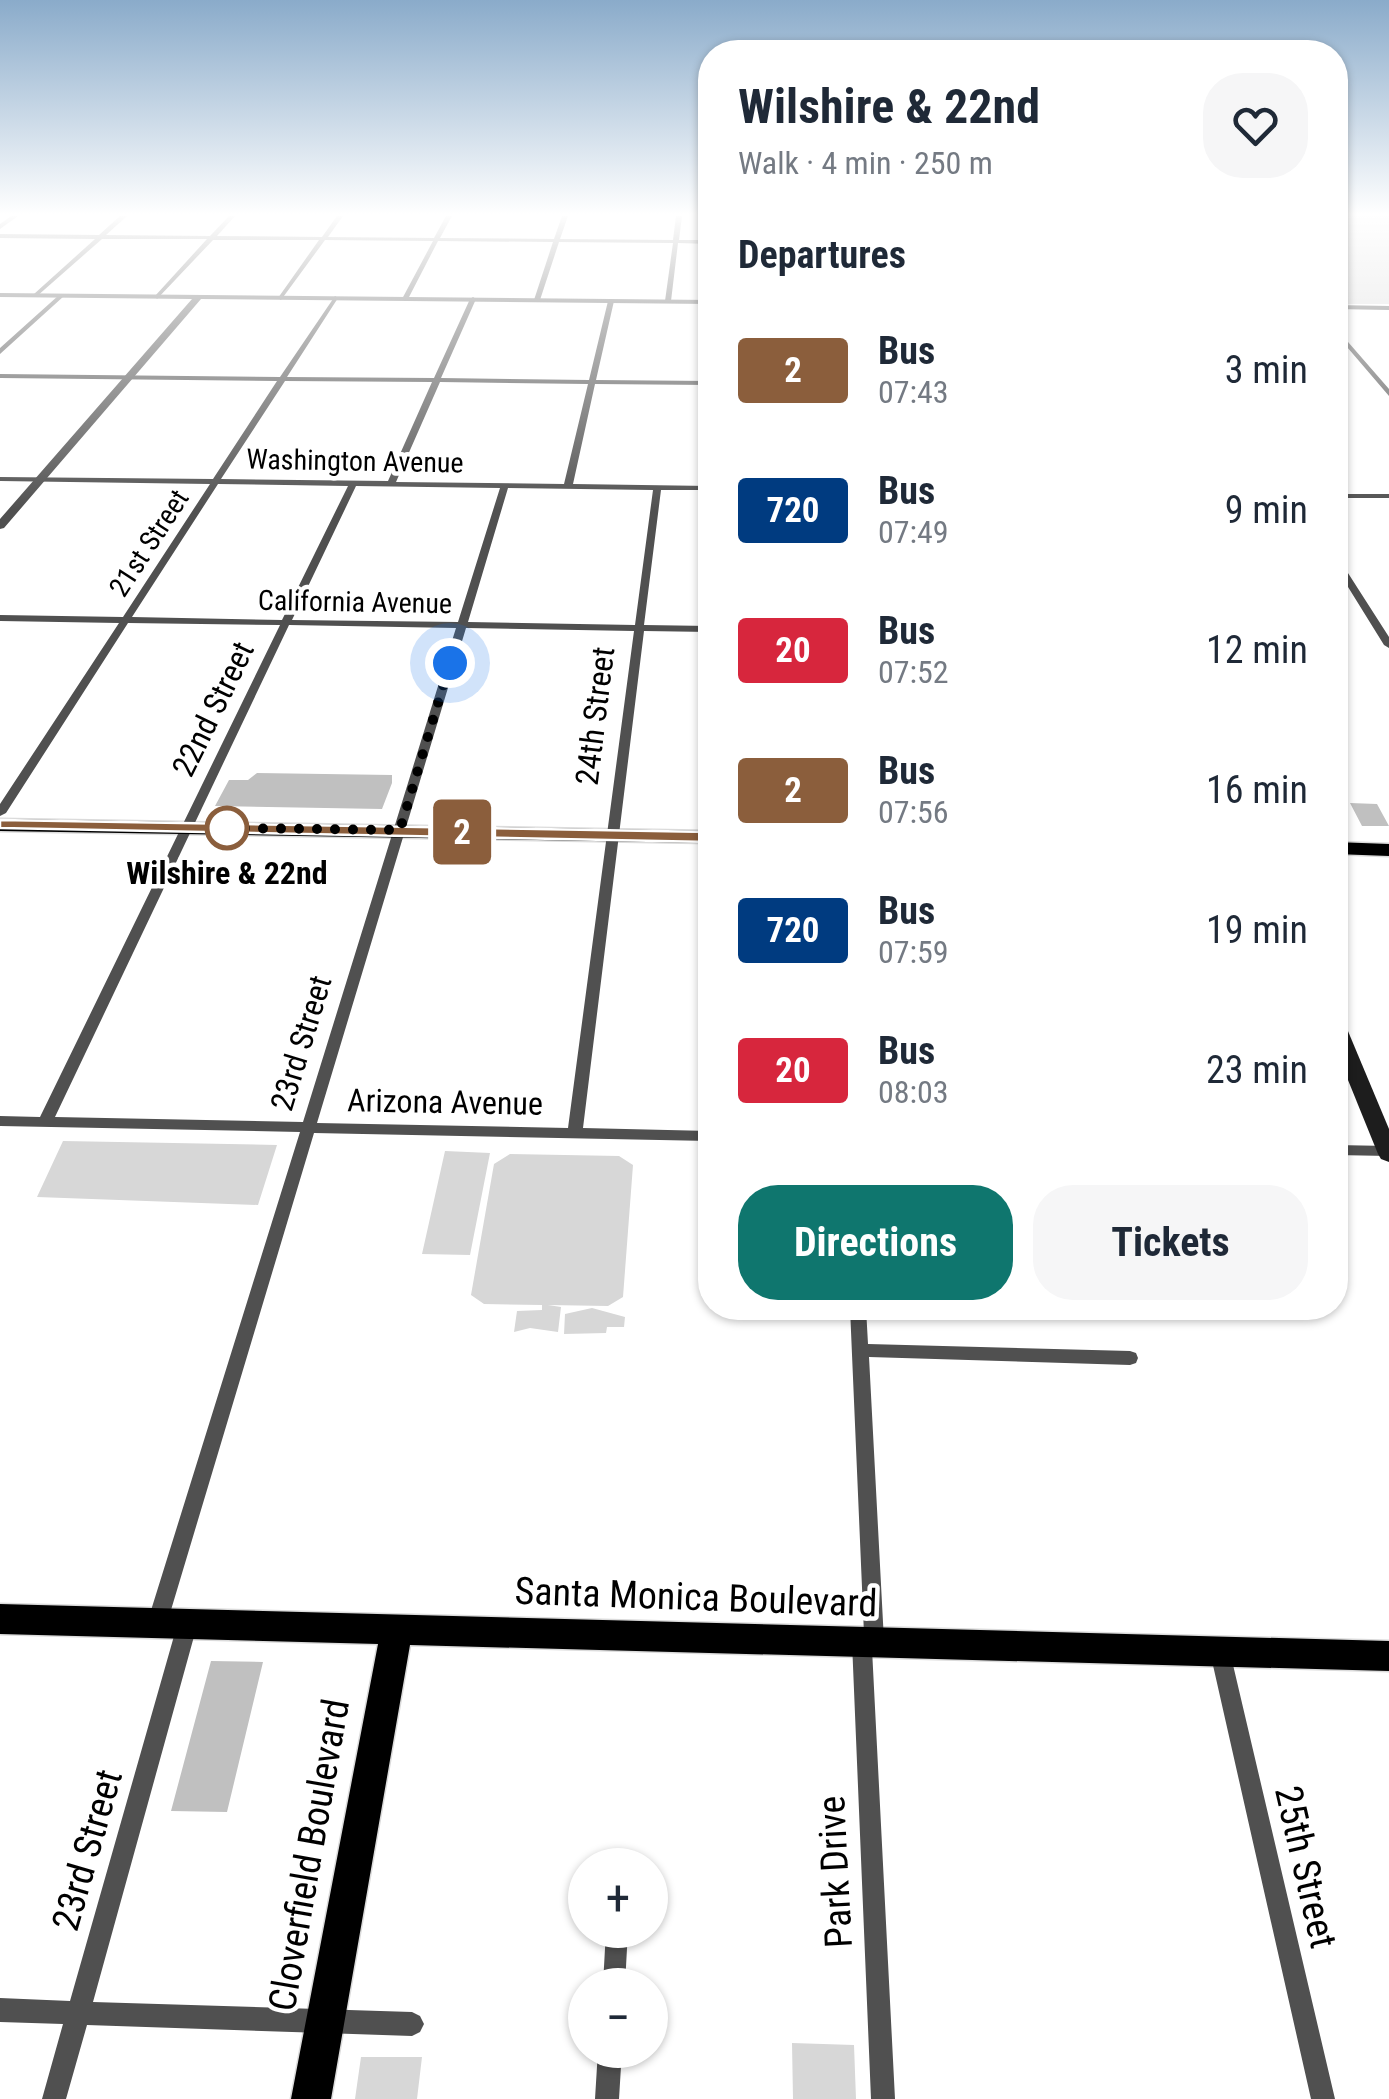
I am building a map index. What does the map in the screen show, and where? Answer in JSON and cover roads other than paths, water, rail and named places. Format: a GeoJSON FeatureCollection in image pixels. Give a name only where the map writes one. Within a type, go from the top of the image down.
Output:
{"type":"FeatureCollection","features":[{"type":"Feature","properties":{"kind":"main road"},"geometry":{"type":"LineString","coordinates":[[0,814],[189,823]]}},
{"type":"Feature","properties":{"kind":"main road"},"geometry":{"type":"LineString","coordinates":[[0,825],[698,828]]}},
{"type":"Feature","properties":{"kind":"main road"},"geometry":{"type":"LineString","coordinates":[[613,830],[698,836]]}},
{"type":"Feature","properties":{"kind":"main road"},"geometry":{"type":"LineString","coordinates":[[1348,837],[1389,838]]}},
{"type":"Feature","properties":{"kind":"main road"},"geometry":{"type":"LineString","coordinates":[[1348,848],[1389,850]]}},
{"type":"Feature","properties":{"kind":"main road"},"geometry":{"type":"LineString","coordinates":[[1348,1055],[1389,1152]]}},
{"type":"Feature","properties":{"kind":"main road","name":"Santa Monica Boulevard"},"geometry":{"type":"LineString","coordinates":[[0,1618],[1389,1656]]}},
{"type":"Feature","properties":{"kind":"main road","name":"Cloverfield Boulevard"},"geometry":{"type":"LineString","coordinates":[[311,2099],[397,1628]]}},
{"type":"Feature","properties":{"kind":"street"},"geometry":{"type":"LineString","coordinates":[[0,352],[41,314]]}},
{"type":"Feature","properties":{"kind":"street"},"geometry":{"type":"LineString","coordinates":[[0,526],[183,314]]}},
{"type":"Feature","properties":{"kind":"street","name":"21st Street"},"geometry":{"type":"LineString","coordinates":[[0,814],[324,314]]}},
{"type":"Feature","properties":{"kind":"street"},"geometry":{"type":"LineString","coordinates":[[391,484],[466,314]]}},
{"type":"Feature","properties":{"kind":"street"},"geometry":{"type":"LineString","coordinates":[[568,486],[608,314]]}},
{"type":"Feature","properties":{"kind":"street"},"geometry":{"type":"LineString","coordinates":[[1348,345],[1389,394]]}},
{"type":"Feature","properties":{"kind":"street"},"geometry":{"type":"LineString","coordinates":[[0,376],[698,383]]}},
{"type":"Feature","properties":{"kind":"street","name":"Washington Avenue"},"geometry":{"type":"LineString","coordinates":[[0,480],[698,488]]}},
{"type":"Feature","properties":{"kind":"street","name":"22nd Street"},"geometry":{"type":"LineString","coordinates":[[45,1122],[353,483]]}},
{"type":"Feature","properties":{"kind":"street","name":"23rd Street"},"geometry":{"type":"LineString","coordinates":[[54,2099],[79,2014],[173,1620],[309,1128],[504,485]]}},
{"type":"Feature","properties":{"kind":"street","name":"24th Street"},"geometry":{"type":"LineString","coordinates":[[575,1132],[656,487]]}},
{"type":"Feature","properties":{"kind":"street"},"geometry":{"type":"LineString","coordinates":[[1348,496],[1389,496]]}},
{"type":"Feature","properties":{"kind":"street"},"geometry":{"type":"LineString","coordinates":[[1348,579],[1389,644]]}},
{"type":"Feature","properties":{"kind":"street","name":"California Avenue"},"geometry":{"type":"LineString","coordinates":[[0,618],[698,629]]}},
{"type":"Feature","properties":{"kind":"street","name":"Arizona Avenue"},"geometry":{"type":"LineString","coordinates":[[0,1121],[698,1136]]}},
{"type":"Feature","properties":{"kind":"street"},"geometry":{"type":"LineString","coordinates":[[1348,1150],[1389,1152]]}},
{"type":"Feature","properties":{"kind":"street","name":"Park Drive"},"geometry":{"type":"LineString","coordinates":[[859,1320],[883,2099]]}},
{"type":"Feature","properties":{"kind":"street"},"geometry":{"type":"LineString","coordinates":[[860,1350],[1130,1358]]}},
{"type":"Feature","properties":{"kind":"street","name":"25th Street"},"geometry":{"type":"LineString","coordinates":[[1220,1652],[1323,2099]]}},
{"type":"Feature","properties":{"kind":"street"},"geometry":{"type":"LineString","coordinates":[[0,2010],[412,2024]]}},
{"type":"Feature","properties":{"kind":"street"},"geometry":{"type":"LineString","coordinates":[[607,2099],[609,2068]]}},
{"type":"Feature","properties":{"kind":"place","name":"Wilshire & 22nd"},"geometry":{"type":"Point","coordinates":[227,828]}}]}
